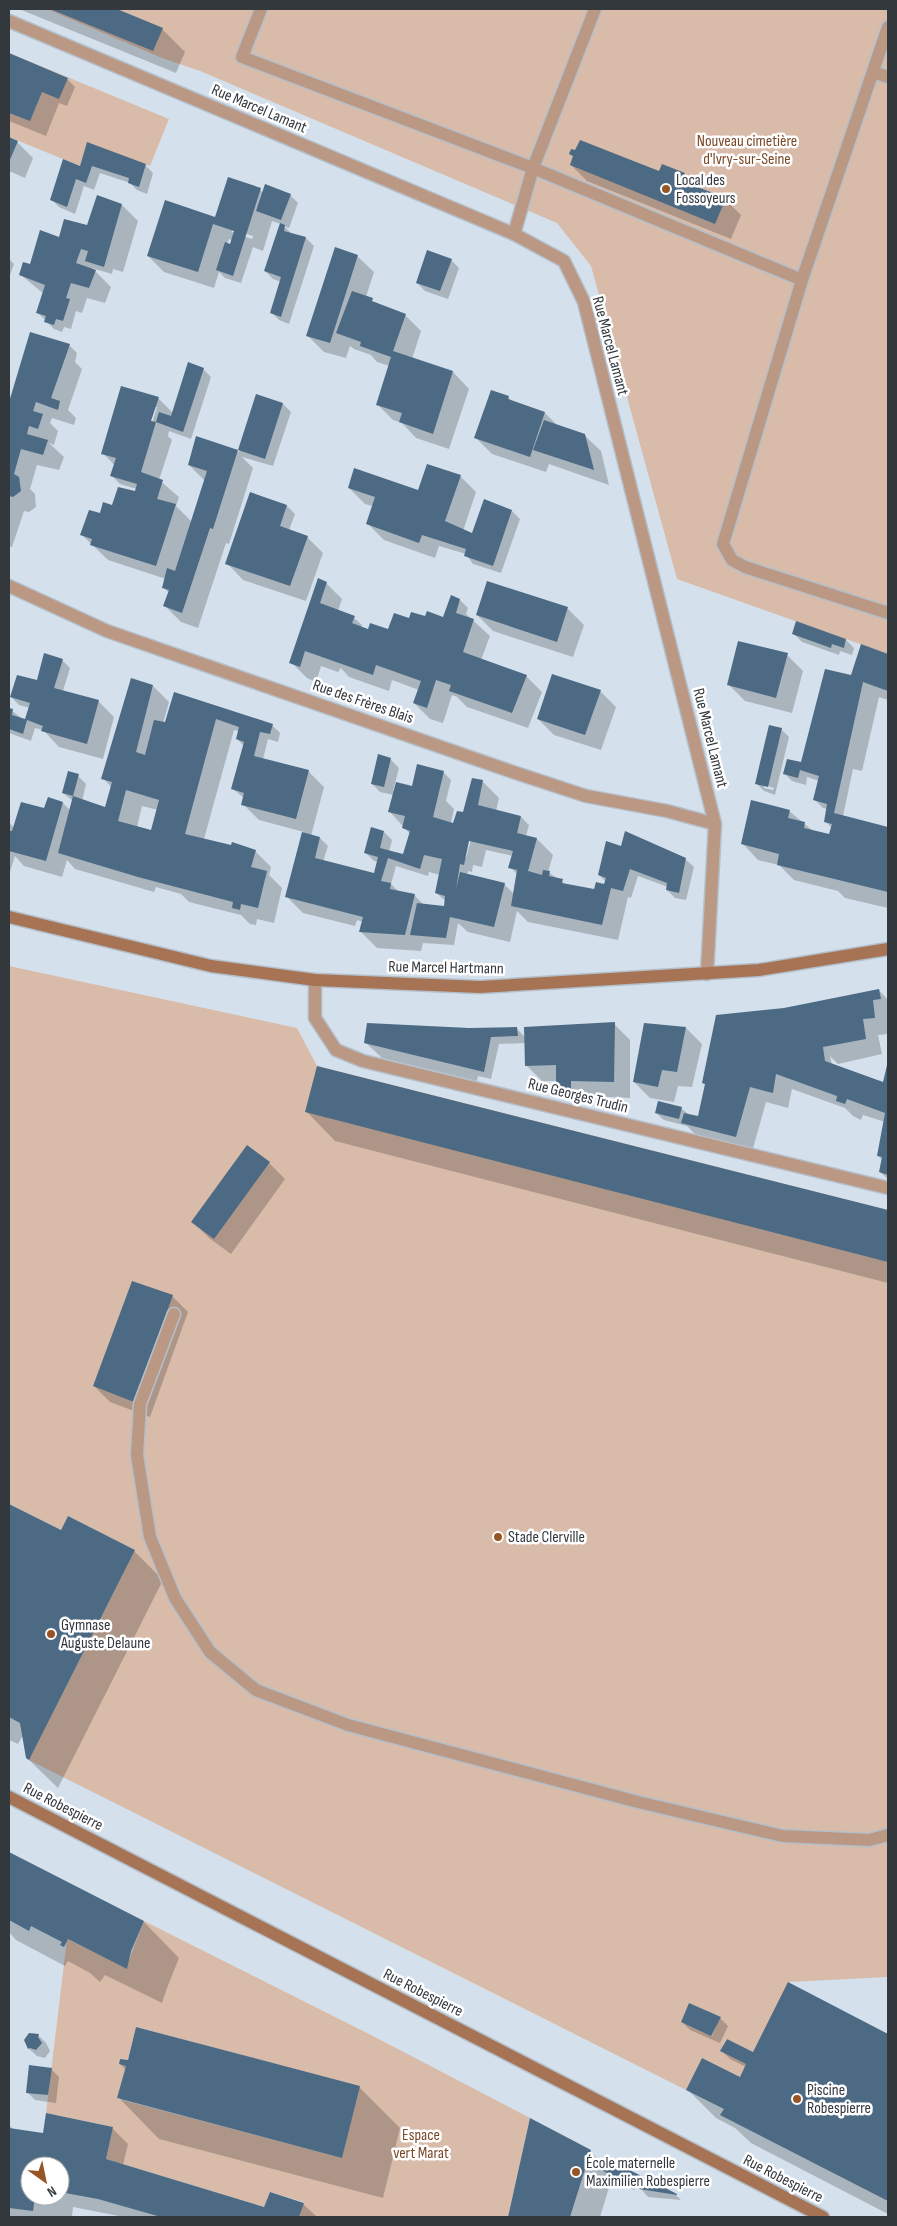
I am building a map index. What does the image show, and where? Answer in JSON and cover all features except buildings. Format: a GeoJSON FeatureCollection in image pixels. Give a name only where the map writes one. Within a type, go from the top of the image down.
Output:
{"type":"FeatureCollection","features":[{"type":"Feature","properties":{"kind":"main road","name":"Rue Marcel Hartmann"},"geometry":{"type":"LineString","coordinates":[[9,917],[211,966],[315,980],[480,987],[759,970],[888,949]]}},
{"type":"Feature","properties":{"kind":"main road","name":"Rue Robespierre"},"geometry":{"type":"LineString","coordinates":[[9,1797],[823,2217]]}},
{"type":"Feature","properties":{"kind":"street"},"geometry":{"type":"LineString","coordinates":[[262,9],[242,56],[533,168],[802,280]]}},
{"type":"Feature","properties":{"kind":"street"},"geometry":{"type":"LineString","coordinates":[[514,234],[533,168],[596,9]]}},
{"type":"Feature","properties":{"kind":"street","name":"Rue Marcel Lamant"},"geometry":{"type":"LineString","coordinates":[[9,21],[514,234],[564,261],[584,302],[715,824],[707,974]]}},
{"type":"Feature","properties":{"kind":"street"},"geometry":{"type":"LineString","coordinates":[[888,27],[802,280],[723,544],[732,560],[745,567],[888,613]]}},
{"type":"Feature","properties":{"kind":"street"},"geometry":{"type":"LineString","coordinates":[[873,72],[888,77]]}},
{"type":"Feature","properties":{"kind":"street","name":"Rue des Frères Blais"},"geometry":{"type":"LineString","coordinates":[[9,586],[108,631],[586,796],[668,811],[715,824]]}},
{"type":"Feature","properties":{"kind":"street","name":"Rue Georges Trudin"},"geometry":{"type":"LineString","coordinates":[[315,980],[315,1018],[336,1050],[363,1061],[888,1188]]}},
{"type":"Feature","properties":{"kind":"street"},"geometry":{"type":"LineString","coordinates":[[174,1314],[140,1404],[137,1455],[150,1537],[175,1598],[210,1652],[256,1690],[348,1725],[638,1802],[783,1836],[869,1840],[888,1834]]}},
{"type":"Feature","properties":{"kind":"green space","name":"Nouveau cimetière d'Ivry-sur-Seine"},"geometry":{"type":"Polygon","coordinates":[[[47,9],[888,9],[888,654],[677,579],[591,266],[557,223],[200,71],[162,58],[47,9]]]}},
{"type":"Feature","properties":{"kind":"green space"},"geometry":{"type":"Polygon","coordinates":[[[9,53],[169,119],[150,166],[87,143],[80,166],[9,137],[9,53]]]}},
{"type":"Feature","properties":{"kind":"green space","name":"Stade Clerville"},"geometry":{"type":"Polygon","coordinates":[[[9,966],[297,1028],[317,1066],[888,1210],[888,1977],[789,1982],[753,2052],[726,2039],[721,2051],[746,2064],[740,2077],[702,2058],[686,2090],[29,1760],[135,1550],[68,1516],[61,1530],[9,1504],[9,966]],[[689,2003],[681,2022],[712,2036],[720,2017],[689,2003]]]}},
{"type":"Feature","properties":{"kind":"green space","name":"Espace vert Marat"},"geometry":{"type":"Polygon","coordinates":[[[144,1921],[373,2036],[530,2118],[508,2217],[299,2217],[304,2202],[270,2192],[264,2207],[106,2159],[113,2127],[46,2113],[67,1939],[126,1968],[144,1921]],[[136,2027],[128,2060],[120,2059],[119,2064],[126,2066],[118,2099],[342,2158],[359,2086],[136,2027]]]}},
{"type":"Feature","properties":{"kind":"place","name":"Local des Fossoyeurs"},"geometry":{"type":"Point","coordinates":[666,189]}},
{"type":"Feature","properties":{"kind":"place","name":"Stade Clerville"},"geometry":{"type":"Point","coordinates":[498,1537]}},
{"type":"Feature","properties":{"kind":"place","name":"Gymnase Auguste Delaune"},"geometry":{"type":"Point","coordinates":[51,1634]}},
{"type":"Feature","properties":{"kind":"place","name":"Piscine Robespierre"},"geometry":{"type":"Point","coordinates":[797,2099]}},
{"type":"Feature","properties":{"kind":"place","name":"École maternelle Maximilien Robespierre"},"geometry":{"type":"Point","coordinates":[576,2172]}}]}
